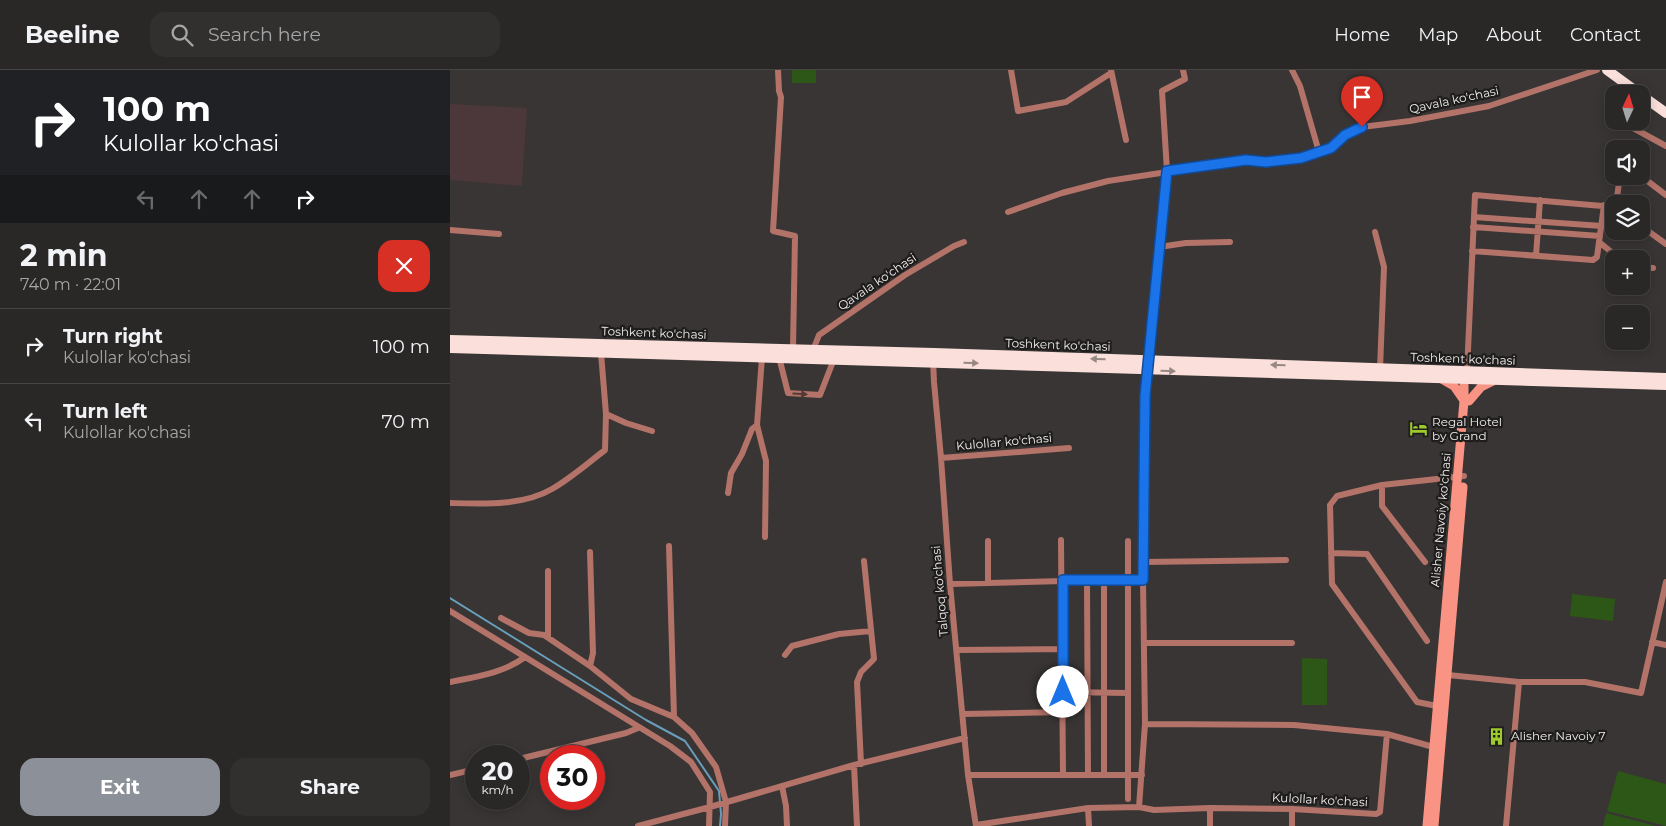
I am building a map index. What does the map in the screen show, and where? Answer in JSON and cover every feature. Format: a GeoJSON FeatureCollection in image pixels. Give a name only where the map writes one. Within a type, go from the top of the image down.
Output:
{"type":"FeatureCollection","features":[{"type":"Feature","properties":{"kind":"highway"},"geometry":{"type":"LineString","coordinates":[[1607,70],[1628,85]]}},
{"type":"Feature","properties":{"kind":"highway"},"geometry":{"type":"LineString","coordinates":[[1650,101],[1666,113]]}},
{"type":"Feature","properties":{"kind":"highway","name":"Toshkent ko'chasi"},"geometry":{"type":"LineString","coordinates":[[450,340],[793,349],[934,358],[1148,365],[1442,379],[1467,377],[1666,378]]}},
{"type":"Feature","properties":{"kind":"highway","name":"Toshkent ko'chasi"},"geometry":{"type":"LineString","coordinates":[[450,348],[834,359],[934,358]]}},
{"type":"Feature","properties":{"kind":"highway","name":"Toshkent ko'chasi"},"geometry":{"type":"LineString","coordinates":[[1148,365],[1380,369],[1493,381],[1666,386]]}},
{"type":"Feature","properties":{"kind":"main road","name":"Alisher Navoiy ko'chasi"},"geometry":{"type":"LineString","coordinates":[[1427,826],[1448,675],[1467,401],[1467,377]]}},
{"type":"Feature","properties":{"kind":"main road"},"geometry":{"type":"LineString","coordinates":[[1442,379],[1454,386],[1467,401],[1481,387],[1493,381]]}},
{"type":"Feature","properties":{"kind":"main road","name":"Alisher Navoiy ko'chasi"},"geometry":{"type":"LineString","coordinates":[[1434,826],[1437,706],[1461,476]]}},
{"type":"Feature","properties":{"kind":"street"},"geometry":{"type":"LineString","coordinates":[[778,70],[780,97],[773,231],[794,236],[793,349]]}},
{"type":"Feature","properties":{"kind":"street"},"geometry":{"type":"LineString","coordinates":[[1012,70],[1018,111],[1066,102],[1111,72],[1126,140]]}},
{"type":"Feature","properties":{"kind":"street"},"geometry":{"type":"LineString","coordinates":[[1139,807],[1145,724],[1143,562],[1145,396],[1167,171],[1162,91],[1185,79],[1183,70]]}},
{"type":"Feature","properties":{"kind":"street"},"geometry":{"type":"LineString","coordinates":[[1292,70],[1300,86],[1319,152]]}},
{"type":"Feature","properties":{"kind":"street","name":"Qavala ko'chasi"},"geometry":{"type":"LineString","coordinates":[[1008,212],[1062,193],[1108,181],[1246,160],[1266,162],[1301,158],[1331,148],[1345,135],[1362,127],[1410,121],[1489,106],[1597,70]]}},
{"type":"Feature","properties":{"kind":"street"},"geometry":{"type":"LineString","coordinates":[[1637,130],[1666,146]]}},
{"type":"Feature","properties":{"kind":"street"},"geometry":{"type":"LineString","coordinates":[[1650,182],[1666,194]]}},
{"type":"Feature","properties":{"kind":"street"},"geometry":{"type":"LineString","coordinates":[[1467,377],[1472,251],[1475,196],[1604,205],[1597,257],[1593,260],[1472,251]]}},
{"type":"Feature","properties":{"kind":"street"},"geometry":{"type":"LineString","coordinates":[[1536,256],[1540,200]]}},
{"type":"Feature","properties":{"kind":"street"},"geometry":{"type":"LineString","coordinates":[[1474,217],[1602,226]]}},
{"type":"Feature","properties":{"kind":"street"},"geometry":{"type":"LineString","coordinates":[[1474,227],[1600,239],[1611,250]]}},
{"type":"Feature","properties":{"kind":"street"},"geometry":{"type":"LineString","coordinates":[[450,230],[499,234]]}},
{"type":"Feature","properties":{"kind":"street"},"geometry":{"type":"LineString","coordinates":[[1375,232],[1384,267],[1380,369]]}},
{"type":"Feature","properties":{"kind":"street"},"geometry":{"type":"LineString","coordinates":[[1650,232],[1666,244]]}},
{"type":"Feature","properties":{"kind":"street","name":"Qavala ko'chasi"},"geometry":{"type":"LineString","coordinates":[[813,350],[819,335],[905,275],[964,242]]}},
{"type":"Feature","properties":{"kind":"street"},"geometry":{"type":"LineString","coordinates":[[1160,247],[1186,243],[1230,242]]}},
{"type":"Feature","properties":{"kind":"street"},"geometry":{"type":"LineString","coordinates":[[450,503],[479,504],[522,500],[551,490],[605,450],[606,414],[601,353]]}},
{"type":"Feature","properties":{"kind":"street"},"geometry":{"type":"LineString","coordinates":[[762,357],[757,425],[766,461],[765,537]]}},
{"type":"Feature","properties":{"kind":"street"},"geometry":{"type":"LineString","coordinates":[[780,357],[788,393],[820,395],[834,359]]}},
{"type":"Feature","properties":{"kind":"street","name":"Talqoq ko'chasi"},"geometry":{"type":"LineString","coordinates":[[934,358],[950,584],[968,774],[976,826]]}},
{"type":"Feature","properties":{"kind":"street"},"geometry":{"type":"LineString","coordinates":[[606,414],[652,432]]}},
{"type":"Feature","properties":{"kind":"street"},"geometry":{"type":"LineString","coordinates":[[728,493],[731,473],[742,454],[752,430],[757,425]]}},
{"type":"Feature","properties":{"kind":"street","name":"Kulollar ko'chasi"},"geometry":{"type":"LineString","coordinates":[[941,458],[1069,448]]}},
{"type":"Feature","properties":{"kind":"street"},"geometry":{"type":"LineString","coordinates":[[1437,706],[1417,702],[1332,584],[1330,505],[1337,496],[1382,485],[1461,476]]}},
{"type":"Feature","properties":{"kind":"street"},"geometry":{"type":"LineString","coordinates":[[1382,485],[1382,506],[1424,562]]}},
{"type":"Feature","properties":{"kind":"street"},"geometry":{"type":"LineString","coordinates":[[1061,540],[1063,580],[1063,775]]}},
{"type":"Feature","properties":{"kind":"street"},"geometry":{"type":"LineString","coordinates":[[988,541],[988,583]]}},
{"type":"Feature","properties":{"kind":"street"},"geometry":{"type":"LineString","coordinates":[[1128,541],[1128,799]]}},
{"type":"Feature","properties":{"kind":"street"},"geometry":{"type":"LineString","coordinates":[[668,546],[674,717]]}},
{"type":"Feature","properties":{"kind":"street"},"geometry":{"type":"LineString","coordinates":[[590,552],[593,653],[590,666]]}},
{"type":"Feature","properties":{"kind":"street"},"geometry":{"type":"LineString","coordinates":[[1331,553],[1367,554],[1427,641]]}},
{"type":"Feature","properties":{"kind":"street"},"geometry":{"type":"LineString","coordinates":[[1143,562],[1286,560]]}},
{"type":"Feature","properties":{"kind":"street"},"geometry":{"type":"LineString","coordinates":[[857,826],[857,682],[861,672],[874,659],[864,561]]}},
{"type":"Feature","properties":{"kind":"street"},"geometry":{"type":"LineString","coordinates":[[548,571],[548,638]]}},
{"type":"Feature","properties":{"kind":"street"},"geometry":{"type":"LineString","coordinates":[[950,584],[1063,580],[1143,580]]}},
{"type":"Feature","properties":{"kind":"street"},"geometry":{"type":"LineString","coordinates":[[1087,580],[1088,775]]}},
{"type":"Feature","properties":{"kind":"street"},"geometry":{"type":"LineString","coordinates":[[1104,580],[1104,775]]}},
{"type":"Feature","properties":{"kind":"street"},"geometry":{"type":"LineString","coordinates":[[1448,675],[1518,682],[1585,682],[1641,693],[1666,582]]}},
{"type":"Feature","properties":{"kind":"street"},"geometry":{"type":"LineString","coordinates":[[450,611],[670,746],[691,762],[710,792],[709,826]]}},
{"type":"Feature","properties":{"kind":"street"},"geometry":{"type":"LineString","coordinates":[[501,618],[529,633],[544,635],[590,666],[631,699],[674,717],[692,733],[716,767],[726,802],[725,826]]}},
{"type":"Feature","properties":{"kind":"street"},"geometry":{"type":"LineString","coordinates":[[785,654],[792,646],[839,634],[871,631]]}},
{"type":"Feature","properties":{"kind":"street"},"geometry":{"type":"LineString","coordinates":[[1652,642],[1666,645]]}},
{"type":"Feature","properties":{"kind":"street"},"geometry":{"type":"LineString","coordinates":[[1145,643],[1292,643]]}},
{"type":"Feature","properties":{"kind":"street"},"geometry":{"type":"LineString","coordinates":[[957,650],[1063,649]]}},
{"type":"Feature","properties":{"kind":"street"},"geometry":{"type":"LineString","coordinates":[[450,682],[482,675],[515,664],[525,657]]}},
{"type":"Feature","properties":{"kind":"street"},"geometry":{"type":"LineString","coordinates":[[1506,826],[1518,682]]}},
{"type":"Feature","properties":{"kind":"street"},"geometry":{"type":"LineString","coordinates":[[1063,692],[1128,693]]}},
{"type":"Feature","properties":{"kind":"street"},"geometry":{"type":"LineString","coordinates":[[963,714],[1063,712]]}},
{"type":"Feature","properties":{"kind":"street"},"geometry":{"type":"LineString","coordinates":[[1145,724],[1294,725],[1388,734],[1437,748]]}},
{"type":"Feature","properties":{"kind":"street"},"geometry":{"type":"LineString","coordinates":[[530,756],[626,733],[638,728]]}},
{"type":"Feature","properties":{"kind":"street","name":"Kulollar ko'chasi"},"geometry":{"type":"LineString","coordinates":[[976,826],[1088,808],[1139,807],[1154,810],[1210,808],[1292,809],[1376,814],[1380,812],[1388,734]]}},
{"type":"Feature","properties":{"kind":"street"},"geometry":{"type":"LineString","coordinates":[[638,826],[858,764],[965,738]]}},
{"type":"Feature","properties":{"kind":"street"},"geometry":{"type":"LineString","coordinates":[[450,775],[465,772]]}},
{"type":"Feature","properties":{"kind":"street"},"geometry":{"type":"LineString","coordinates":[[968,774],[1142,775]]}},
{"type":"Feature","properties":{"kind":"street"},"geometry":{"type":"LineString","coordinates":[[782,786],[787,826]]}},
{"type":"Feature","properties":{"kind":"street"},"geometry":{"type":"LineString","coordinates":[[1088,808],[1089,826]]}},
{"type":"Feature","properties":{"kind":"street"},"geometry":{"type":"LineString","coordinates":[[1210,808],[1210,826]]}},
{"type":"Feature","properties":{"kind":"street"},"geometry":{"type":"LineString","coordinates":[[1292,809],[1292,826]]}},
{"type":"Feature","properties":{"kind":"shaded area"},"geometry":{"type":"Polygon","coordinates":[[[450,104],[527,108],[522,186],[450,180],[450,104]]]}},
{"type":"Feature","properties":{"kind":"green space"},"geometry":{"type":"Polygon","coordinates":[[[792,70],[816,70],[816,83],[792,83],[792,70]]]}},
{"type":"Feature","properties":{"kind":"green space"},"geometry":{"type":"Polygon","coordinates":[[[1572,594],[1615,599],[1613,621],[1570,616],[1572,594]]]}},
{"type":"Feature","properties":{"kind":"green space"},"geometry":{"type":"Polygon","coordinates":[[[1302,658],[1327,659],[1327,705],[1302,705],[1302,658]]]}},
{"type":"Feature","properties":{"kind":"green space"},"geometry":{"type":"Polygon","coordinates":[[[1618,771],[1666,784],[1666,826],[1607,811],[1618,771]]]}},
{"type":"Feature","properties":{"kind":"green space"},"geometry":{"type":"Polygon","coordinates":[[[1606,813],[1656,826],[1603,826],[1606,813]]]}},
{"type":"Feature","properties":{"kind":"waterway"},"geometry":{"type":"LineString","coordinates":[[450,598],[646,720],[685,741],[719,791],[720,826]]}},
{"type":"Feature","properties":{"kind":"place","name":"Regal Hotel by Grand"},"geometry":{"type":"Point","coordinates":[1418,429]}},
{"type":"Feature","properties":{"kind":"place","name":"Alisher Navoiy 7"},"geometry":{"type":"Point","coordinates":[1497,736]}},
{"type":"Feature","properties":{"kind":"route"},"geometry":{"type":"LineString","coordinates":[[1063,692],[1063,580],[1143,580],[1145,396],[1167,171],[1246,160],[1266,162],[1301,158],[1331,148],[1345,135],[1362,127]]}}]}
